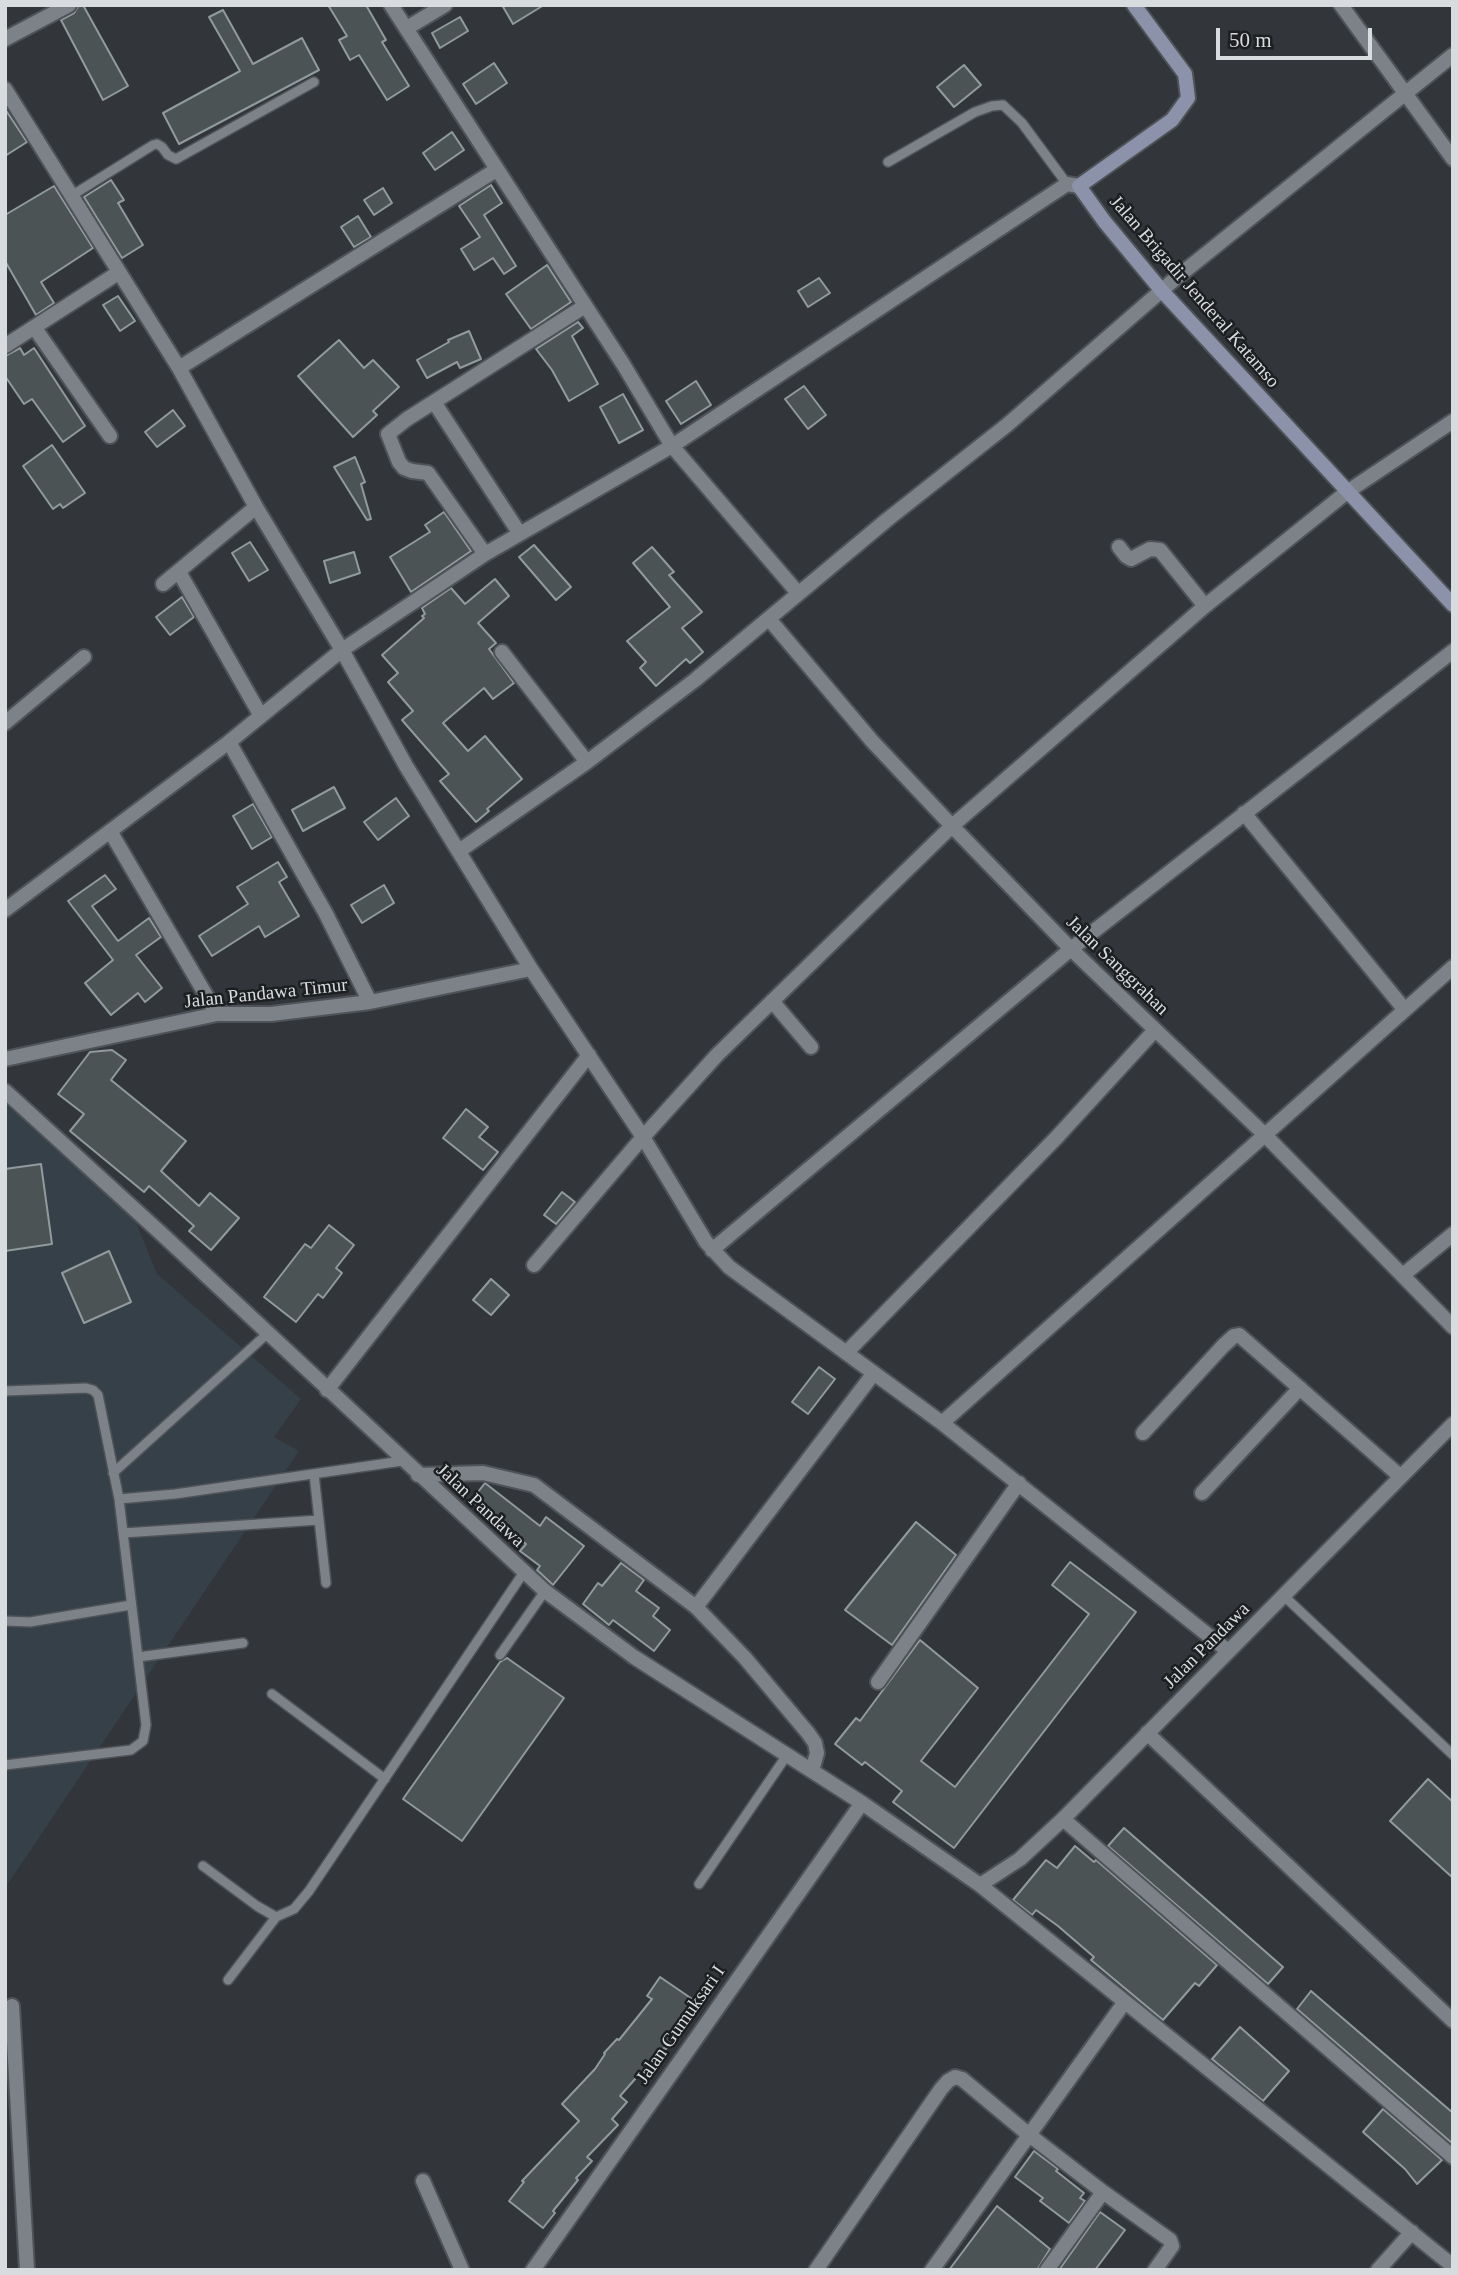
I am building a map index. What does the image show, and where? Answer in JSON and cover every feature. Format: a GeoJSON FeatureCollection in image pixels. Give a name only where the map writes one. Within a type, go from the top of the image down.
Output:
{"type":"FeatureCollection","features":[{"type":"Feature","properties":{"kind":"main road"},"geometry":{"type":"LineString","coordinates":[[1073,185],[1172,120],[1188,98],[1185,74],[1134,5]]}},
{"type":"Feature","properties":{"kind":"main road","name":"Jalan Brigadir Jenderal Katamso"},"geometry":{"type":"LineString","coordinates":[[1073,185],[1162,291],[1453,604]]}},
{"type":"Feature","properties":{"kind":"street"},"geometry":{"type":"LineString","coordinates":[[5,39],[69,5]]}},
{"type":"Feature","properties":{"kind":"street"},"geometry":{"type":"LineString","coordinates":[[391,5],[672,446],[798,593]]}},
{"type":"Feature","properties":{"kind":"street"},"geometry":{"type":"LineString","coordinates":[[407,28],[446,5]]}},
{"type":"Feature","properties":{"kind":"street"},"geometry":{"type":"LineString","coordinates":[[1341,5],[1453,159]]}},
{"type":"Feature","properties":{"kind":"street"},"geometry":{"type":"LineString","coordinates":[[459,851],[587,762],[695,680],[798,593],[1007,425],[1162,291],[1453,55]]}},
{"type":"Feature","properties":{"kind":"street"},"geometry":{"type":"LineString","coordinates":[[5,89],[179,368],[256,507],[342,650],[407,766],[531,969],[643,1137],[712,1250],[740,1275],[942,1423],[1228,1651]]}},
{"type":"Feature","properties":{"kind":"street"},"geometry":{"type":"LineString","coordinates":[[179,368],[496,170]]}},
{"type":"Feature","properties":{"kind":"street"},"geometry":{"type":"LineString","coordinates":[[5,911],[229,742],[342,650],[485,554],[672,446],[1073,185]]}},
{"type":"Feature","properties":{"kind":"street"},"geometry":{"type":"LineString","coordinates":[[5,346],[118,273]]}},
{"type":"Feature","properties":{"kind":"street"},"geometry":{"type":"LineString","coordinates":[[485,554],[428,473],[404,468],[388,440],[388,434],[585,306]]}},
{"type":"Feature","properties":{"kind":"street"},"geometry":{"type":"LineString","coordinates":[[34,327],[110,436]]}},
{"type":"Feature","properties":{"kind":"street"},"geometry":{"type":"LineString","coordinates":[[434,402],[520,534]]}},
{"type":"Feature","properties":{"kind":"street"},"geometry":{"type":"LineString","coordinates":[[534,1265],[717,1055],[952,826],[1205,606],[1347,492],[1453,421]]}},
{"type":"Feature","properties":{"kind":"street"},"geometry":{"type":"LineString","coordinates":[[163,584],[256,507]]}},
{"type":"Feature","properties":{"kind":"street"},"geometry":{"type":"LineString","coordinates":[[1119,547],[1132,559],[1150,549],[1160,550],[1205,606]]}},
{"type":"Feature","properties":{"kind":"street"},"geometry":{"type":"LineString","coordinates":[[179,572],[261,716]]}},
{"type":"Feature","properties":{"kind":"street","name":"Jalan Sanggrahan"},"geometry":{"type":"LineString","coordinates":[[769,619],[872,741],[952,826],[1071,949],[1265,1135],[1453,1327]]}},
{"type":"Feature","properties":{"kind":"street"},"geometry":{"type":"LineString","coordinates":[[712,1250],[1071,949],[1453,651]]}},
{"type":"Feature","properties":{"kind":"street"},"geometry":{"type":"LineString","coordinates":[[502,652],[587,762]]}},
{"type":"Feature","properties":{"kind":"street"},"geometry":{"type":"LineString","coordinates":[[5,723],[84,657]]}},
{"type":"Feature","properties":{"kind":"street"},"geometry":{"type":"LineString","coordinates":[[229,742],[326,914],[370,1002]]}},
{"type":"Feature","properties":{"kind":"street"},"geometry":{"type":"LineString","coordinates":[[1244,813],[1405,1010]]}},
{"type":"Feature","properties":{"kind":"street"},"geometry":{"type":"LineString","coordinates":[[110,831],[217,1014]]}},
{"type":"Feature","properties":{"kind":"street"},"geometry":{"type":"LineString","coordinates":[[942,1423],[1453,967]]}},
{"type":"Feature","properties":{"kind":"street","name":"Jalan Pandawa Timur"},"geometry":{"type":"LineString","coordinates":[[5,1059],[217,1014],[271,1014],[370,1002],[531,969]]}},
{"type":"Feature","properties":{"kind":"street"},"geometry":{"type":"LineString","coordinates":[[772,1001],[811,1046]]}},
{"type":"Feature","properties":{"kind":"street"},"geometry":{"type":"LineString","coordinates":[[846,1353],[1057,1137],[1155,1030]]}},
{"type":"Feature","properties":{"kind":"street"},"geometry":{"type":"LineString","coordinates":[[327,1390],[589,1055]]}},
{"type":"Feature","properties":{"kind":"street","name":"Jalan Pandawa"},"geometry":{"type":"LineString","coordinates":[[5,1091],[155,1227],[402,1461],[545,1591],[634,1657],[862,1803],[979,1885],[1453,2266]]}},
{"type":"Feature","properties":{"kind":"street"},"geometry":{"type":"LineString","coordinates":[[1404,1275],[1453,1234]]}},
{"type":"Feature","properties":{"kind":"street"},"geometry":{"type":"LineString","coordinates":[[1143,1433],[1235,1335],[1243,1337],[1401,1477]]}},
{"type":"Feature","properties":{"kind":"street"},"geometry":{"type":"LineString","coordinates":[[696,1607],[874,1373]]}},
{"type":"Feature","properties":{"kind":"street"},"geometry":{"type":"LineString","coordinates":[[1202,1493],[1300,1388]]}},
{"type":"Feature","properties":{"kind":"street","name":"Jalan Pandawa"},"geometry":{"type":"LineString","coordinates":[[979,1885],[1020,1859],[1063,1819],[1453,1424]]}},
{"type":"Feature","properties":{"kind":"street"},"geometry":{"type":"LineString","coordinates":[[418,1475],[483,1473],[534,1485],[696,1607],[745,1658],[808,1733],[815,1743],[817,1753],[812,1770]]}},
{"type":"Feature","properties":{"kind":"street"},"geometry":{"type":"LineString","coordinates":[[878,1682],[1018,1483]]}},
{"type":"Feature","properties":{"kind":"street"},"geometry":{"type":"LineString","coordinates":[[1147,1733],[1453,2021]]}},
{"type":"Feature","properties":{"kind":"street","name":"Jalan Gumuksari I"},"geometry":{"type":"LineString","coordinates":[[533,2270],[862,1803]]}},
{"type":"Feature","properties":{"kind":"street"},"geometry":{"type":"LineString","coordinates":[[1063,1819],[1453,2157]]}},
{"type":"Feature","properties":{"kind":"street"},"geometry":{"type":"LineString","coordinates":[[932,2270],[1124,2003]]}},
{"type":"Feature","properties":{"kind":"street"},"geometry":{"type":"LineString","coordinates":[[12,2006],[27,2270]]}},
{"type":"Feature","properties":{"kind":"street"},"geometry":{"type":"LineString","coordinates":[[816,2270],[951,2078],[962,2079],[1103,2192],[1171,2240],[1172,2246],[1155,2270]]}},
{"type":"Feature","properties":{"kind":"street"},"geometry":{"type":"LineString","coordinates":[[423,2181],[461,2270]]}},
{"type":"Feature","properties":{"kind":"street"},"geometry":{"type":"LineString","coordinates":[[1047,2270],[1103,2192]]}},
{"type":"Feature","properties":{"kind":"street"},"geometry":{"type":"LineString","coordinates":[[1378,2270],[1412,2232]]}},
{"type":"Feature","properties":{"kind":"lane"},"geometry":{"type":"LineString","coordinates":[[71,196],[153,145],[162,147],[168,155],[176,159],[314,82]]}},
{"type":"Feature","properties":{"kind":"lane"},"geometry":{"type":"LineString","coordinates":[[888,162],[975,111],[1003,106],[1022,123],[1073,185]]}},
{"type":"Feature","properties":{"kind":"lane"},"geometry":{"type":"LineString","coordinates":[[114,1473],[267,1334]]}},
{"type":"Feature","properties":{"kind":"lane"},"geometry":{"type":"LineString","coordinates":[[5,1391],[86,1388],[96,1392],[100,1401],[119,1499],[146,1726],[145,1737],[138,1747],[131,1750],[5,1765]]}},
{"type":"Feature","properties":{"kind":"lane"},"geometry":{"type":"LineString","coordinates":[[119,1499],[175,1494],[402,1461]]}},
{"type":"Feature","properties":{"kind":"lane"},"geometry":{"type":"LineString","coordinates":[[314,1474],[326,1583]]}},
{"type":"Feature","properties":{"kind":"lane"},"geometry":{"type":"LineString","coordinates":[[123,1533],[319,1520]]}},
{"type":"Feature","properties":{"kind":"lane"},"geometry":{"type":"LineString","coordinates":[[228,1980],[276,1917],[294,1909],[309,1891],[524,1572]]}},
{"type":"Feature","properties":{"kind":"lane"},"geometry":{"type":"LineString","coordinates":[[500,1655],[545,1591]]}},
{"type":"Feature","properties":{"kind":"lane"},"geometry":{"type":"LineString","coordinates":[[1284,1596],[1453,1755]]}},
{"type":"Feature","properties":{"kind":"lane"},"geometry":{"type":"LineString","coordinates":[[5,1621],[30,1622],[131,1605]]}},
{"type":"Feature","properties":{"kind":"lane"},"geometry":{"type":"LineString","coordinates":[[138,1657],[243,1643]]}},
{"type":"Feature","properties":{"kind":"lane"},"geometry":{"type":"LineString","coordinates":[[272,1694],[385,1779]]}},
{"type":"Feature","properties":{"kind":"lane"},"geometry":{"type":"LineString","coordinates":[[698,1884],[787,1755]]}},
{"type":"Feature","properties":{"kind":"lane"},"geometry":{"type":"LineString","coordinates":[[203,1866],[276,1917]]}},
{"type":"Feature","properties":{"kind":"shaded area"},"geometry":{"type":"Polygon","coordinates":[[[5,1102],[25,1109],[129,1205],[157,1274],[301,1399],[274,1437],[299,1451],[5,1888],[5,1102]]]}},
{"type":"Feature","properties":{"kind":"building"},"geometry":{"type":"Polygon","coordinates":[[[79,5],[83,5],[128,86],[103,100],[61,20],[74,13],[79,5]]]}},
{"type":"Feature","properties":{"kind":"building"},"geometry":{"type":"Polygon","coordinates":[[[328,5],[366,5],[386,40],[382,42],[409,86],[387,100],[359,55],[350,60],[339,40],[347,36],[328,5]]]}},
{"type":"Feature","properties":{"kind":"building"},"geometry":{"type":"Polygon","coordinates":[[[502,5],[544,5],[513,24],[502,5]]]}},
{"type":"Feature","properties":{"kind":"building"},"geometry":{"type":"Polygon","coordinates":[[[223,10],[253,64],[302,38],[319,70],[179,144],[163,113],[240,71],[209,17],[223,10]]]}},
{"type":"Feature","properties":{"kind":"building"},"geometry":{"type":"Polygon","coordinates":[[[460,17],[468,31],[440,48],[432,33],[460,17]]]}},
{"type":"Feature","properties":{"kind":"building"},"geometry":{"type":"Polygon","coordinates":[[[494,63],[507,83],[476,104],[463,84],[494,63]]]}},
{"type":"Feature","properties":{"kind":"building"},"geometry":{"type":"Polygon","coordinates":[[[964,65],[981,85],[954,107],[937,87],[964,65]]]}},
{"type":"Feature","properties":{"kind":"building"},"geometry":{"type":"Polygon","coordinates":[[[5,109],[27,142],[5,156],[5,109]]]}},
{"type":"Feature","properties":{"kind":"building"},"geometry":{"type":"Polygon","coordinates":[[[452,132],[464,150],[435,170],[423,153],[452,132]]]}},
{"type":"Feature","properties":{"kind":"building"},"geometry":{"type":"Polygon","coordinates":[[[111,180],[124,200],[118,203],[143,245],[122,258],[84,197],[111,180]]]}},
{"type":"Feature","properties":{"kind":"building"},"geometry":{"type":"Polygon","coordinates":[[[491,185],[502,203],[484,215],[516,266],[504,274],[493,258],[474,270],[461,249],[480,237],[459,206],[491,185]]]}},
{"type":"Feature","properties":{"kind":"building"},"geometry":{"type":"Polygon","coordinates":[[[54,186],[93,248],[41,282],[54,303],[36,315],[5,261],[5,215],[54,186]]]}},
{"type":"Feature","properties":{"kind":"building"},"geometry":{"type":"Polygon","coordinates":[[[383,188],[392,203],[374,215],[364,200],[383,188]]]}},
{"type":"Feature","properties":{"kind":"building"},"geometry":{"type":"Polygon","coordinates":[[[358,216],[371,237],[354,247],[341,227],[358,216]]]}},
{"type":"Feature","properties":{"kind":"building"},"geometry":{"type":"Polygon","coordinates":[[[547,265],[571,302],[531,329],[506,294],[547,265]]]}},
{"type":"Feature","properties":{"kind":"building"},"geometry":{"type":"Polygon","coordinates":[[[819,278],[830,293],[808,307],[798,291],[819,278]]]}},
{"type":"Feature","properties":{"kind":"building"},"geometry":{"type":"Polygon","coordinates":[[[118,296],[135,321],[120,331],[103,305],[118,296]]]}},
{"type":"Feature","properties":{"kind":"building"},"geometry":{"type":"Polygon","coordinates":[[[578,322],[583,328],[572,336],[598,384],[569,401],[552,370],[536,349],[578,322]]]}},
{"type":"Feature","properties":{"kind":"building"},"geometry":{"type":"Polygon","coordinates":[[[469,331],[481,359],[460,368],[457,362],[427,378],[417,360],[449,342],[448,340],[469,331]]]}},
{"type":"Feature","properties":{"kind":"building"},"geometry":{"type":"Polygon","coordinates":[[[339,340],[364,368],[373,360],[399,387],[373,411],[377,415],[353,437],[298,376],[339,340]]]}},
{"type":"Feature","properties":{"kind":"building"},"geometry":{"type":"Polygon","coordinates":[[[20,348],[24,355],[34,348],[85,426],[63,442],[32,399],[24,404],[5,376],[5,356],[20,348]]]}},
{"type":"Feature","properties":{"kind":"building"},"geometry":{"type":"Polygon","coordinates":[[[696,381],[711,405],[681,424],[666,401],[696,381]]]}},
{"type":"Feature","properties":{"kind":"building"},"geometry":{"type":"Polygon","coordinates":[[[804,386],[826,415],[808,429],[785,399],[804,386]]]}},
{"type":"Feature","properties":{"kind":"building"},"geometry":{"type":"Polygon","coordinates":[[[623,394],[643,430],[619,443],[600,407],[623,394]]]}},
{"type":"Feature","properties":{"kind":"building"},"geometry":{"type":"Polygon","coordinates":[[[173,410],[185,426],[157,447],[145,432],[173,410]]]}},
{"type":"Feature","properties":{"kind":"building"},"geometry":{"type":"Polygon","coordinates":[[[52,445],[85,493],[63,508],[60,504],[53,509],[23,466],[52,445]]]}},
{"type":"Feature","properties":{"kind":"building"},"geometry":{"type":"Polygon","coordinates":[[[355,457],[365,482],[361,484],[371,519],[367,520],[334,467],[355,457]]]}},
{"type":"Feature","properties":{"kind":"building"},"geometry":{"type":"Polygon","coordinates":[[[444,512],[471,551],[411,592],[390,557],[430,532],[425,525],[444,512]]]}},
{"type":"Feature","properties":{"kind":"building"},"geometry":{"type":"Polygon","coordinates":[[[250,542],[268,570],[249,581],[232,553],[250,542]]]}},
{"type":"Feature","properties":{"kind":"building"},"geometry":{"type":"Polygon","coordinates":[[[534,545],[571,587],[556,600],[519,557],[534,545]]]}},
{"type":"Feature","properties":{"kind":"building"},"geometry":{"type":"Polygon","coordinates":[[[652,547],[674,572],[669,575],[702,612],[682,628],[703,652],[690,663],[686,659],[656,686],[640,668],[646,662],[627,641],[670,607],[633,563],[652,547]]]}},
{"type":"Feature","properties":{"kind":"building"},"geometry":{"type":"Polygon","coordinates":[[[354,552],[360,573],[330,583],[324,561],[354,552]]]}},
{"type":"Feature","properties":{"kind":"building"},"geometry":{"type":"Polygon","coordinates":[[[495,579],[509,596],[478,623],[496,643],[489,649],[514,683],[493,699],[484,688],[443,723],[468,751],[485,736],[522,779],[476,822],[440,781],[449,774],[402,720],[413,711],[388,682],[398,673],[382,655],[424,618],[422,608],[451,588],[465,604],[495,579]]]}},
{"type":"Feature","properties":{"kind":"building"},"geometry":{"type":"Polygon","coordinates":[[[182,597],[194,617],[170,635],[156,617],[182,597]]]}},
{"type":"Feature","properties":{"kind":"building"},"geometry":{"type":"Polygon","coordinates":[[[334,787],[345,808],[303,831],[292,810],[334,787]]]}},
{"type":"Feature","properties":{"kind":"building"},"geometry":{"type":"Polygon","coordinates":[[[396,798],[409,816],[378,840],[364,822],[396,798]]]}},
{"type":"Feature","properties":{"kind":"building"},"geometry":{"type":"Polygon","coordinates":[[[253,804],[272,837],[252,849],[233,816],[253,804]]]}},
{"type":"Feature","properties":{"kind":"building"},"geometry":{"type":"Polygon","coordinates":[[[278,862],[287,877],[279,882],[299,916],[265,937],[259,926],[212,956],[199,936],[248,904],[237,887],[278,862]]]}},
{"type":"Feature","properties":{"kind":"building"},"geometry":{"type":"Polygon","coordinates":[[[105,875],[116,889],[92,906],[118,941],[149,918],[161,937],[136,955],[162,988],[145,1002],[138,993],[111,1015],[85,983],[113,960],[68,901],[105,875]]]}},
{"type":"Feature","properties":{"kind":"building"},"geometry":{"type":"Polygon","coordinates":[[[384,885],[394,903],[362,923],[351,905],[384,885]]]}},
{"type":"Feature","properties":{"kind":"building"},"geometry":{"type":"Polygon","coordinates":[[[112,1050],[126,1060],[111,1080],[186,1141],[161,1171],[199,1206],[210,1193],[239,1218],[211,1250],[189,1231],[194,1226],[149,1186],[144,1192],[70,1131],[84,1114],[58,1094],[90,1052],[112,1050]]]}},
{"type":"Feature","properties":{"kind":"building"},"geometry":{"type":"Polygon","coordinates":[[[466,1109],[488,1127],[479,1137],[498,1152],[483,1170],[443,1138],[466,1109]]]}},
{"type":"Feature","properties":{"kind":"building"},"geometry":{"type":"Polygon","coordinates":[[[41,1164],[52,1244],[5,1251],[5,1169],[41,1164]]]}},
{"type":"Feature","properties":{"kind":"building"},"geometry":{"type":"Polygon","coordinates":[[[562,1192],[575,1202],[556,1224],[544,1215],[562,1192]]]}},
{"type":"Feature","properties":{"kind":"building"},"geometry":{"type":"Polygon","coordinates":[[[329,1225],[354,1245],[336,1268],[342,1273],[323,1298],[318,1294],[296,1322],[264,1297],[305,1244],[311,1248],[329,1225]]]}},
{"type":"Feature","properties":{"kind":"building"},"geometry":{"type":"Polygon","coordinates":[[[109,1251],[131,1302],[84,1323],[62,1273],[109,1251]]]}},
{"type":"Feature","properties":{"kind":"building"},"geometry":{"type":"Polygon","coordinates":[[[491,1279],[509,1295],[491,1315],[473,1300],[491,1279]]]}},
{"type":"Feature","properties":{"kind":"building"},"geometry":{"type":"Polygon","coordinates":[[[819,1367],[835,1379],[808,1414],[792,1402],[819,1367]]]}},
{"type":"Feature","properties":{"kind":"building"},"geometry":{"type":"Polygon","coordinates":[[[485,1483],[540,1526],[546,1517],[584,1546],[553,1585],[537,1570],[540,1566],[520,1551],[526,1544],[471,1501],[485,1483]]]}},
{"type":"Feature","properties":{"kind":"building"},"geometry":{"type":"Polygon","coordinates":[[[916,1522],[956,1555],[892,1645],[845,1610],[916,1522]]]}},
{"type":"Feature","properties":{"kind":"building"},"geometry":{"type":"Polygon","coordinates":[[[1070,1562],[1136,1612],[954,1848],[893,1802],[902,1791],[865,1762],[862,1765],[835,1744],[856,1718],[860,1721],[920,1640],[978,1688],[921,1761],[955,1787],[1089,1614],[1052,1585],[1070,1562]]]}},
{"type":"Feature","properties":{"kind":"building"},"geometry":{"type":"Polygon","coordinates":[[[621,1563],[644,1580],[636,1591],[659,1608],[653,1616],[670,1630],[654,1651],[613,1620],[609,1625],[583,1604],[598,1583],[602,1586],[621,1563]]]}},
{"type":"Feature","properties":{"kind":"building"},"geometry":{"type":"Polygon","coordinates":[[[507,1658],[564,1698],[462,1841],[403,1799],[500,1662],[507,1658]]]}},
{"type":"Feature","properties":{"kind":"building"},"geometry":{"type":"Polygon","coordinates":[[[1428,1779],[1453,1802],[1453,1878],[1390,1821],[1428,1779]]]}},
{"type":"Feature","properties":{"kind":"building"},"geometry":{"type":"Polygon","coordinates":[[[1124,1828],[1283,1967],[1268,1984],[1108,1846],[1124,1828]]]}},
{"type":"Feature","properties":{"kind":"building"},"geometry":{"type":"Polygon","coordinates":[[[1075,1846],[1094,1862],[1096,1860],[1217,1965],[1199,1986],[1195,1983],[1163,2020],[1091,1960],[1094,1957],[1058,1926],[1036,1910],[1032,1915],[1013,1900],[1046,1860],[1057,1868],[1075,1846]]]}},
{"type":"Feature","properties":{"kind":"building"},"geometry":{"type":"Polygon","coordinates":[[[660,1977],[698,2003],[666,2049],[652,2060],[620,2096],[627,2102],[612,2119],[618,2125],[587,2157],[592,2161],[576,2178],[578,2180],[543,2228],[509,2201],[524,2182],[522,2181],[579,2121],[562,2104],[595,2069],[604,2053],[619,2040],[652,1999],[647,1996],[660,1977]]]}},
{"type":"Feature","properties":{"kind":"building"},"geometry":{"type":"Polygon","coordinates":[[[1311,1991],[1453,2113],[1453,2144],[1297,2009],[1311,1991]]]}},
{"type":"Feature","properties":{"kind":"building"},"geometry":{"type":"Polygon","coordinates":[[[1240,2027],[1289,2071],[1263,2101],[1212,2059],[1240,2027]]]}},
{"type":"Feature","properties":{"kind":"building"},"geometry":{"type":"Polygon","coordinates":[[[1383,2109],[1442,2160],[1417,2184],[1405,2169],[1363,2132],[1383,2109]]]}},
{"type":"Feature","properties":{"kind":"building"},"geometry":{"type":"Polygon","coordinates":[[[1034,2151],[1084,2193],[1080,2198],[1085,2201],[1069,2223],[1040,2201],[1043,2198],[1015,2177],[1034,2151]]]}},
{"type":"Feature","properties":{"kind":"building"},"geometry":{"type":"Polygon","coordinates":[[[997,2206],[1050,2249],[1037,2270],[949,2270],[997,2206]]]}},
{"type":"Feature","properties":{"kind":"building"},"geometry":{"type":"Polygon","coordinates":[[[1100,2212],[1125,2230],[1095,2270],[1059,2270],[1100,2212]]]}}]}
